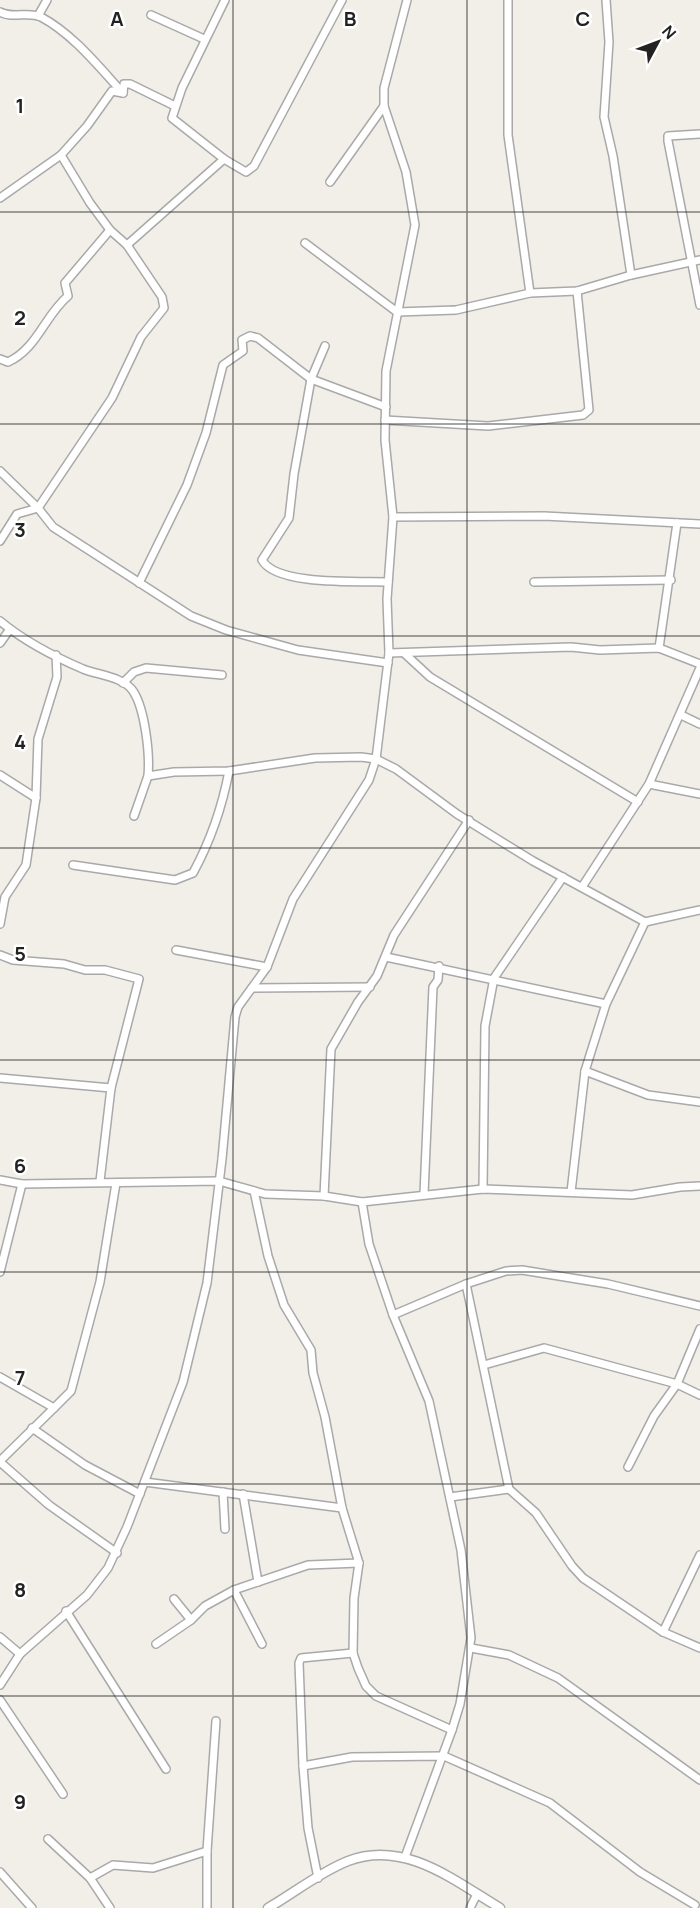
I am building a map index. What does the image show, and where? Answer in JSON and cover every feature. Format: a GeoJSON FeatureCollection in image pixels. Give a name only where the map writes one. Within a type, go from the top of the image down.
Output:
{"type":"FeatureCollection","features":[{"type":"Feature","properties":{"kind":"street"},"geometry":{"type":"LineString","coordinates":[[38,16],[47,0]]}},
{"type":"Feature","properties":{"kind":"street"},"geometry":{"type":"LineString","coordinates":[[225,0],[204,39],[175,106],[173,120],[224,159],[246,172],[254,166],[342,0]]}},
{"type":"Feature","properties":{"kind":"street"},"geometry":{"type":"LineString","coordinates":[[0,1685],[20,1654],[99,1581],[117,1553],[191,1357],[207,1283],[235,1017],[267,967],[293,899],[369,780],[376,759],[389,653],[388,582],[393,517],[385,420],[386,371],[415,225],[404,164],[384,106],[387,70],[407,0]]}},
{"type":"Feature","properties":{"kind":"street"},"geometry":{"type":"LineString","coordinates":[[508,0],[508,135],[530,293]]}},
{"type":"Feature","properties":{"kind":"street"},"geometry":{"type":"LineString","coordinates":[[606,0],[609,42],[604,117],[614,156],[631,275]]}},
{"type":"Feature","properties":{"kind":"street"},"geometry":{"type":"LineString","coordinates":[[0,12],[13,17],[38,16],[65,34],[123,93]]}},
{"type":"Feature","properties":{"kind":"street"},"geometry":{"type":"LineString","coordinates":[[152,15],[204,39]]}},
{"type":"Feature","properties":{"kind":"street"},"geometry":{"type":"LineString","coordinates":[[123,93],[124,84],[130,84],[175,106]]}},
{"type":"Feature","properties":{"kind":"street"},"geometry":{"type":"LineString","coordinates":[[0,198],[61,155],[87,126],[112,91],[123,93]]}},
{"type":"Feature","properties":{"kind":"street"},"geometry":{"type":"LineString","coordinates":[[330,182],[384,106]]}},
{"type":"Feature","properties":{"kind":"street"},"geometry":{"type":"LineString","coordinates":[[700,134],[668,136],[696,260],[700,305]]}},
{"type":"Feature","properties":{"kind":"street"},"geometry":{"type":"LineString","coordinates":[[0,542],[17,514],[38,508],[112,398],[141,337],[164,308],[162,297],[126,245],[110,230],[61,155]]}},
{"type":"Feature","properties":{"kind":"street"},"geometry":{"type":"LineString","coordinates":[[126,245],[224,159]]}},
{"type":"Feature","properties":{"kind":"street"},"geometry":{"type":"LineString","coordinates":[[0,359],[8,362],[21,356],[35,340],[60,303],[68,296],[64,283],[110,230]]}},
{"type":"Feature","properties":{"kind":"street"},"geometry":{"type":"LineString","coordinates":[[305,243],[397,312],[456,310],[530,293],[576,291],[696,260]]}},
{"type":"Feature","properties":{"kind":"street"},"geometry":{"type":"LineString","coordinates":[[385,420],[488,426],[583,414],[589,410],[576,291]]}},
{"type":"Feature","properties":{"kind":"street"},"geometry":{"type":"LineString","coordinates":[[139,583],[187,485],[206,433],[223,365],[243,351],[242,340],[250,336],[258,338],[311,379],[386,406]]}},
{"type":"Feature","properties":{"kind":"street"},"geometry":{"type":"LineString","coordinates":[[325,346],[311,379],[290,519],[262,560],[265,565],[288,577],[388,582]]}},
{"type":"Feature","properties":{"kind":"street"},"geometry":{"type":"LineString","coordinates":[[0,471],[38,508],[53,527],[191,616],[226,630],[298,650],[388,663]]}},
{"type":"Feature","properties":{"kind":"street"},"geometry":{"type":"LineString","coordinates":[[393,517],[544,516],[700,524]]}},
{"type":"Feature","properties":{"kind":"street"},"geometry":{"type":"LineString","coordinates":[[659,648],[671,580],[677,523]]}},
{"type":"Feature","properties":{"kind":"street"},"geometry":{"type":"LineString","coordinates":[[534,582],[671,580]]}},
{"type":"Feature","properties":{"kind":"street"},"geometry":{"type":"LineString","coordinates":[[0,621],[56,656],[83,669],[123,683],[132,690],[140,708],[149,762],[148,776],[134,816]]}},
{"type":"Feature","properties":{"kind":"street"},"geometry":{"type":"LineString","coordinates":[[0,643],[10,629]]}},
{"type":"Feature","properties":{"kind":"street"},"geometry":{"type":"LineString","coordinates":[[389,653],[571,647],[600,650],[659,648],[700,666],[681,715],[649,784],[582,887]]}},
{"type":"Feature","properties":{"kind":"street"},"geometry":{"type":"LineString","coordinates":[[404,653],[430,676],[638,802]]}},
{"type":"Feature","properties":{"kind":"street"},"geometry":{"type":"LineString","coordinates":[[0,924],[2,895],[26,864],[36,798],[38,739],[57,677],[56,656]]}},
{"type":"Feature","properties":{"kind":"street"},"geometry":{"type":"LineString","coordinates":[[123,683],[134,672],[146,668],[222,675]]}},
{"type":"Feature","properties":{"kind":"street"},"geometry":{"type":"LineString","coordinates":[[681,715],[700,724]]}},
{"type":"Feature","properties":{"kind":"street"},"geometry":{"type":"LineString","coordinates":[[148,776],[174,772],[229,771],[306,759],[361,757],[376,759],[396,768],[470,820],[563,877],[645,922],[700,910]]}},
{"type":"Feature","properties":{"kind":"street"},"geometry":{"type":"LineString","coordinates":[[73,865],[175,880],[193,873],[209,844],[223,806],[229,771]]}},
{"type":"Feature","properties":{"kind":"street"},"geometry":{"type":"LineString","coordinates":[[0,775],[36,798]]}},
{"type":"Feature","properties":{"kind":"street"},"geometry":{"type":"LineString","coordinates":[[649,784],[700,794]]}},
{"type":"Feature","properties":{"kind":"street"},"geometry":{"type":"LineString","coordinates":[[324,1196],[330,1049],[387,957],[394,935],[470,820]]}},
{"type":"Feature","properties":{"kind":"street"},"geometry":{"type":"LineString","coordinates":[[483,1190],[485,1026],[494,978],[563,877]]}},
{"type":"Feature","properties":{"kind":"street"},"geometry":{"type":"LineString","coordinates":[[571,1192],[585,1071],[606,1004],[645,922]]}},
{"type":"Feature","properties":{"kind":"street"},"geometry":{"type":"LineString","coordinates":[[177,950],[267,967]]}},
{"type":"Feature","properties":{"kind":"street"},"geometry":{"type":"LineString","coordinates":[[0,955],[13,960],[64,964],[85,970],[105,970],[139,979],[111,1088],[100,1181]]}},
{"type":"Feature","properties":{"kind":"street"},"geometry":{"type":"LineString","coordinates":[[387,957],[439,966],[606,1004]]}},
{"type":"Feature","properties":{"kind":"street"},"geometry":{"type":"LineString","coordinates":[[424,1194],[433,987],[438,980],[439,966]]}},
{"type":"Feature","properties":{"kind":"street"},"geometry":{"type":"LineString","coordinates":[[252,988],[370,987]]}},
{"type":"Feature","properties":{"kind":"street"},"geometry":{"type":"LineString","coordinates":[[585,1071],[648,1095],[700,1102]]}},
{"type":"Feature","properties":{"kind":"street"},"geometry":{"type":"LineString","coordinates":[[0,1078],[111,1088]]}},
{"type":"Feature","properties":{"kind":"street"},"geometry":{"type":"LineString","coordinates":[[0,1180],[22,1184],[100,1181],[116,1183],[219,1181],[265,1194],[324,1196],[362,1202],[424,1194],[483,1190],[632,1195],[680,1186],[700,1186]]}},
{"type":"Feature","properties":{"kind":"street"},"geometry":{"type":"LineString","coordinates":[[116,1183],[100,1282],[72,1391],[0,1462],[49,1505],[117,1553]]}},
{"type":"Feature","properties":{"kind":"street"},"geometry":{"type":"LineString","coordinates":[[0,1272],[22,1184]]}},
{"type":"Feature","properties":{"kind":"street"},"geometry":{"type":"LineString","coordinates":[[254,1191],[268,1256],[284,1305],[311,1350],[313,1373],[325,1417],[342,1508],[359,1563],[354,1598],[353,1653],[366,1686],[376,1696],[452,1730]]}},
{"type":"Feature","properties":{"kind":"street"},"geometry":{"type":"LineString","coordinates":[[362,1202],[369,1244],[393,1315],[429,1401],[450,1497],[468,1597],[471,1648],[452,1730],[405,1857]]}},
{"type":"Feature","properties":{"kind":"street"},"geometry":{"type":"LineString","coordinates":[[393,1315],[466,1284],[506,1271],[534,1270],[608,1284],[700,1306]]}},
{"type":"Feature","properties":{"kind":"street"},"geometry":{"type":"LineString","coordinates":[[466,1284],[509,1489],[536,1513],[572,1566],[583,1578],[663,1632],[700,1648]]}},
{"type":"Feature","properties":{"kind":"street"},"geometry":{"type":"LineString","coordinates":[[628,1467],[654,1416],[678,1384],[700,1329]]}},
{"type":"Feature","properties":{"kind":"street"},"geometry":{"type":"LineString","coordinates":[[484,1365],[544,1348],[678,1384],[700,1395]]}},
{"type":"Feature","properties":{"kind":"street"},"geometry":{"type":"LineString","coordinates":[[0,1377],[54,1408]]}},
{"type":"Feature","properties":{"kind":"street"},"geometry":{"type":"LineString","coordinates":[[32,1428],[84,1465],[140,1494]]}},
{"type":"Feature","properties":{"kind":"street"},"geometry":{"type":"LineString","coordinates":[[145,1482],[342,1508]]}},
{"type":"Feature","properties":{"kind":"street"},"geometry":{"type":"LineString","coordinates":[[450,1497],[509,1489]]}},
{"type":"Feature","properties":{"kind":"street"},"geometry":{"type":"LineString","coordinates":[[223,1492],[225,1529]]}},
{"type":"Feature","properties":{"kind":"street"},"geometry":{"type":"LineString","coordinates":[[243,1494],[258,1582]]}},
{"type":"Feature","properties":{"kind":"street"},"geometry":{"type":"LineString","coordinates":[[663,1632],[700,1555]]}},
{"type":"Feature","properties":{"kind":"street"},"geometry":{"type":"LineString","coordinates":[[156,1644],[191,1620],[205,1606],[234,1590],[308,1565],[359,1563]]}},
{"type":"Feature","properties":{"kind":"street"},"geometry":{"type":"LineString","coordinates":[[234,1590],[262,1644]]}},
{"type":"Feature","properties":{"kind":"street"},"geometry":{"type":"LineString","coordinates":[[174,1599],[191,1620]]}},
{"type":"Feature","properties":{"kind":"street"},"geometry":{"type":"LineString","coordinates":[[66,1611],[166,1768]]}},
{"type":"Feature","properties":{"kind":"street"},"geometry":{"type":"LineString","coordinates":[[0,1637],[20,1654]]}},
{"type":"Feature","properties":{"kind":"street"},"geometry":{"type":"LineString","coordinates":[[471,1648],[509,1655],[543,1669],[700,1780]]}},
{"type":"Feature","properties":{"kind":"street"},"geometry":{"type":"LineString","coordinates":[[318,1878],[308,1828],[298,1672],[301,1658],[353,1653]]}},
{"type":"Feature","properties":{"kind":"street"},"geometry":{"type":"LineString","coordinates":[[0,1700],[63,1794]]}},
{"type":"Feature","properties":{"kind":"street"},"geometry":{"type":"LineString","coordinates":[[207,1908],[207,1851],[216,1721]]}},
{"type":"Feature","properties":{"kind":"street"},"geometry":{"type":"LineString","coordinates":[[303,1766],[352,1757],[444,1756],[550,1803],[640,1872],[695,1905]]}},
{"type":"Feature","properties":{"kind":"street"},"geometry":{"type":"LineString","coordinates":[[48,1839],[90,1878],[110,1908]]}},
{"type":"Feature","properties":{"kind":"street"},"geometry":{"type":"LineString","coordinates":[[90,1878],[113,1865],[153,1868],[207,1851]]}},
{"type":"Feature","properties":{"kind":"street"},"geometry":{"type":"LineString","coordinates":[[268,1908],[347,1862],[360,1858],[405,1857],[433,1867],[500,1908]]}},
{"type":"Feature","properties":{"kind":"street"},"geometry":{"type":"LineString","coordinates":[[0,1872],[32,1908]]}},
{"type":"Feature","properties":{"kind":"street"},"geometry":{"type":"LineString","coordinates":[[470,1908],[477,1894]]}}]}
